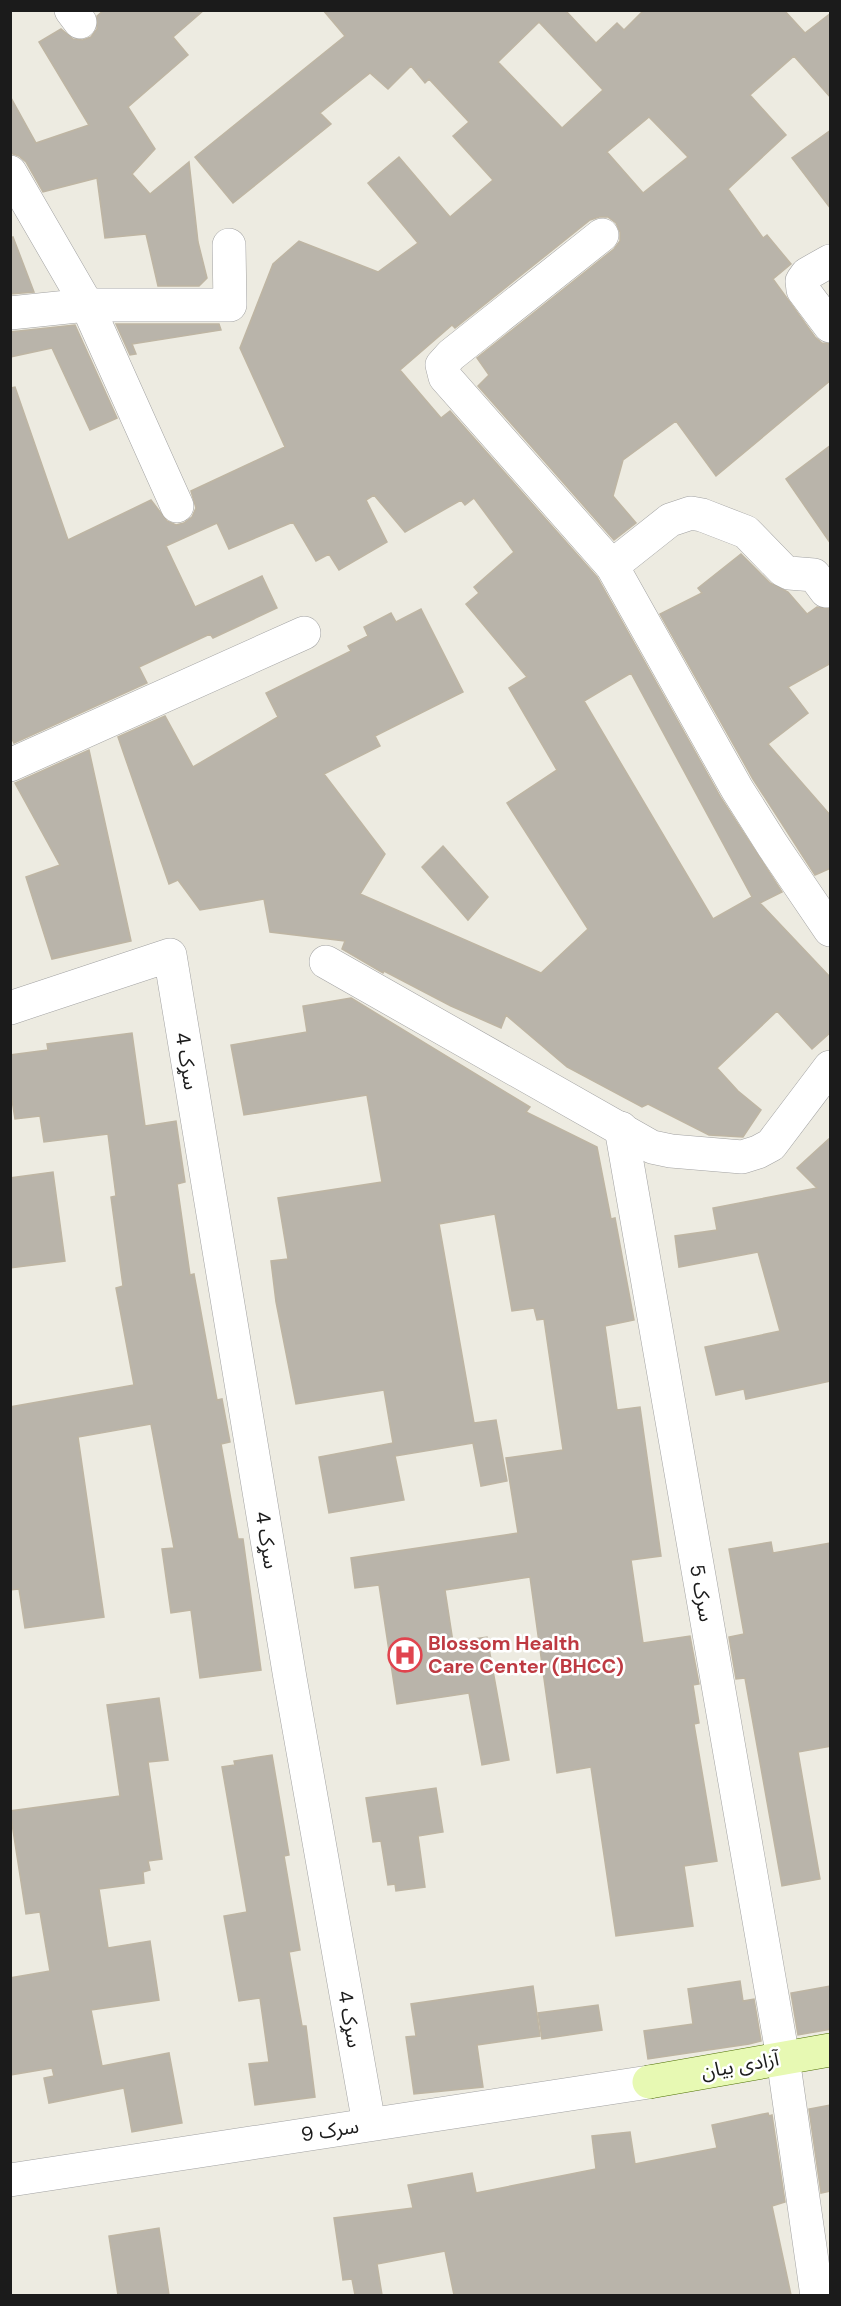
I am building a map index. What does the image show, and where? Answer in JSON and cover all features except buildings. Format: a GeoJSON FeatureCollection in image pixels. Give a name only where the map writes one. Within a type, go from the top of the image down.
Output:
{"type":"FeatureCollection","features":[{"type":"Feature","properties":{"kind":"main road","name":"آزادی بیان"},"geometry":{"type":"LineString","coordinates":[[649,2082],[831,2050]]}},
{"type":"Feature","properties":{"kind":"street"},"geometry":{"type":"LineString","coordinates":[[10,172],[87,305],[177,506]]}},
{"type":"Feature","properties":{"kind":"street"},"geometry":{"type":"LineString","coordinates":[[602,235],[451,354],[442,365],[445,377],[612,566],[737,789],[831,930]]}},
{"type":"Feature","properties":{"kind":"street"},"geometry":{"type":"LineString","coordinates":[[10,313],[87,305],[230,305],[229,245]]}},
{"type":"Feature","properties":{"kind":"street"},"geometry":{"type":"LineString","coordinates":[[831,261],[807,274],[802,281],[803,290],[831,326]]}},
{"type":"Feature","properties":{"kind":"street"},"geometry":{"type":"LineString","coordinates":[[612,566],[670,520],[691,513],[746,532],[783,570],[789,573],[814,575],[826,591]]}},
{"type":"Feature","properties":{"kind":"street"},"geometry":{"type":"LineString","coordinates":[[10,765],[304,633]]}},
{"type":"Feature","properties":{"kind":"street","name":"سړک 4"},"geometry":{"type":"LineString","coordinates":[[10,1008],[170,955],[290,1678],[369,2124]]}},
{"type":"Feature","properties":{"kind":"street"},"geometry":{"type":"LineString","coordinates":[[326,962],[652,1147],[671,1151],[742,1157],[771,1145],[831,1067]]}},
{"type":"Feature","properties":{"kind":"street","name":"سرک 5"},"geometry":{"type":"LineString","coordinates":[[621,1128],[783,2058],[817,2295]]}},
{"type":"Feature","properties":{"kind":"street","name":"سرک 9"},"geometry":{"type":"LineString","coordinates":[[10,2180],[649,2082]]}},
{"type":"Feature","properties":{"kind":"place","name":"Blossom Health Care Center (BHCC)"},"geometry":{"type":"Point","coordinates":[405,1655]}}]}
